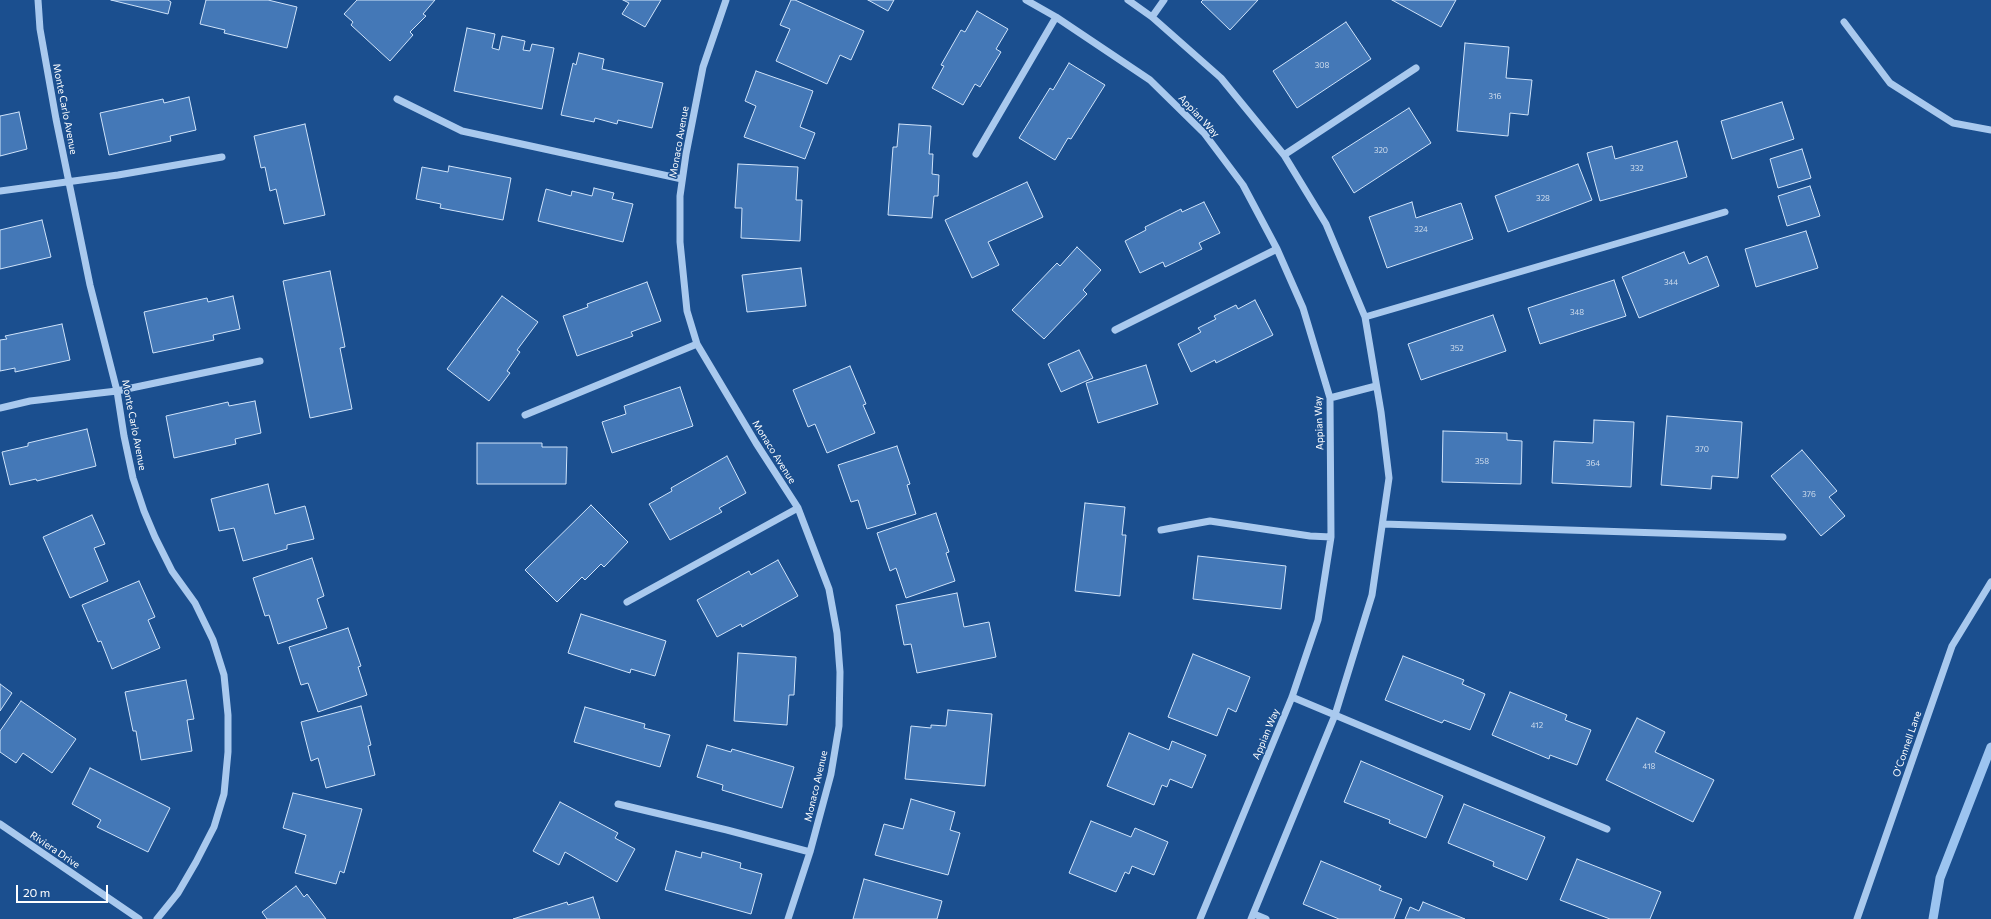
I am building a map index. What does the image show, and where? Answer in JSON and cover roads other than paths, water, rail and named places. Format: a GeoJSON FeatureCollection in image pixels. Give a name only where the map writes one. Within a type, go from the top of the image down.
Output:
{"type":"FeatureCollection","features":[{"type":"Feature","properties":{"kind":"street","name":"Monte Carlo Avenue"},"geometry":{"type":"LineString","coordinates":[[38,0],[46,67],[90,285],[117,391],[124,436],[133,478],[144,511],[172,571],[195,604],[213,640],[224,675],[228,715],[228,752],[224,794],[214,827],[178,893],[157,919]]}},
{"type":"Feature","properties":{"kind":"street","name":"Monaco Avenue"},"geometry":{"type":"LineString","coordinates":[[726,0],[703,67],[682,179],[680,196],[681,249],[687,311],[697,344],[756,443],[798,508],[829,588],[837,633],[840,672],[839,726],[831,774],[810,852],[788,919]]}},
{"type":"Feature","properties":{"kind":"street","name":"Appian Way"},"geometry":{"type":"LineString","coordinates":[[1026,0],[1056,17],[1150,80],[1204,133],[1243,185],[1277,250],[1303,308],[1330,398],[1331,537],[1318,620],[1292,697],[1200,919]]}},
{"type":"Feature","properties":{"kind":"street"},"geometry":{"type":"LineString","coordinates":[[1128,0],[1152,17],[1221,78],[1284,155],[1326,224],[1365,317],[1376,386],[1389,478],[1372,595],[1335,714],[1252,916],[1266,919]]}},
{"type":"Feature","properties":{"kind":"street"},"geometry":{"type":"LineString","coordinates":[[1152,17],[1164,0]]}},
{"type":"Feature","properties":{"kind":"street"},"geometry":{"type":"LineString","coordinates":[[976,154],[1056,17]]}},
{"type":"Feature","properties":{"kind":"street"},"geometry":{"type":"LineString","coordinates":[[1844,22],[1890,83],[1953,123],[1991,130]]}},
{"type":"Feature","properties":{"kind":"street"},"geometry":{"type":"LineString","coordinates":[[1284,155],[1416,68]]}},
{"type":"Feature","properties":{"kind":"street"},"geometry":{"type":"LineString","coordinates":[[397,99],[462,131],[682,179]]}},
{"type":"Feature","properties":{"kind":"street"},"geometry":{"type":"LineString","coordinates":[[0,191],[70,182],[222,157]]}},
{"type":"Feature","properties":{"kind":"street"},"geometry":{"type":"LineString","coordinates":[[1365,317],[1725,212]]}},
{"type":"Feature","properties":{"kind":"street"},"geometry":{"type":"LineString","coordinates":[[1115,330],[1277,250]]}},
{"type":"Feature","properties":{"kind":"street"},"geometry":{"type":"LineString","coordinates":[[525,415],[697,344]]}},
{"type":"Feature","properties":{"kind":"street"},"geometry":{"type":"LineString","coordinates":[[0,408],[30,401],[117,391],[260,361]]}},
{"type":"Feature","properties":{"kind":"street"},"geometry":{"type":"LineString","coordinates":[[1330,398],[1376,386]]}},
{"type":"Feature","properties":{"kind":"street"},"geometry":{"type":"LineString","coordinates":[[627,602],[798,508]]}},
{"type":"Feature","properties":{"kind":"street"},"geometry":{"type":"LineString","coordinates":[[1160,530],[1210,521],[1310,536],[1331,537]]}},
{"type":"Feature","properties":{"kind":"street"},"geometry":{"type":"LineString","coordinates":[[1383,524],[1783,537]]}},
{"type":"Feature","properties":{"kind":"street","name":"O’Connell Lane"},"geometry":{"type":"LineString","coordinates":[[1857,919],[1952,646],[1991,582]]}},
{"type":"Feature","properties":{"kind":"street"},"geometry":{"type":"LineString","coordinates":[[1292,697],[1607,828]]}},
{"type":"Feature","properties":{"kind":"street"},"geometry":{"type":"LineString","coordinates":[[618,804],[727,830],[810,852]]}},
{"type":"Feature","properties":{"kind":"street","name":"Riviera Drive"},"geometry":{"type":"LineString","coordinates":[[0,824],[139,919]]}},
{"type":"Feature","properties":{"kind":"waterway"},"geometry":{"type":"LineString","coordinates":[[1933,919],[1940,878],[1991,747]]}}]}
